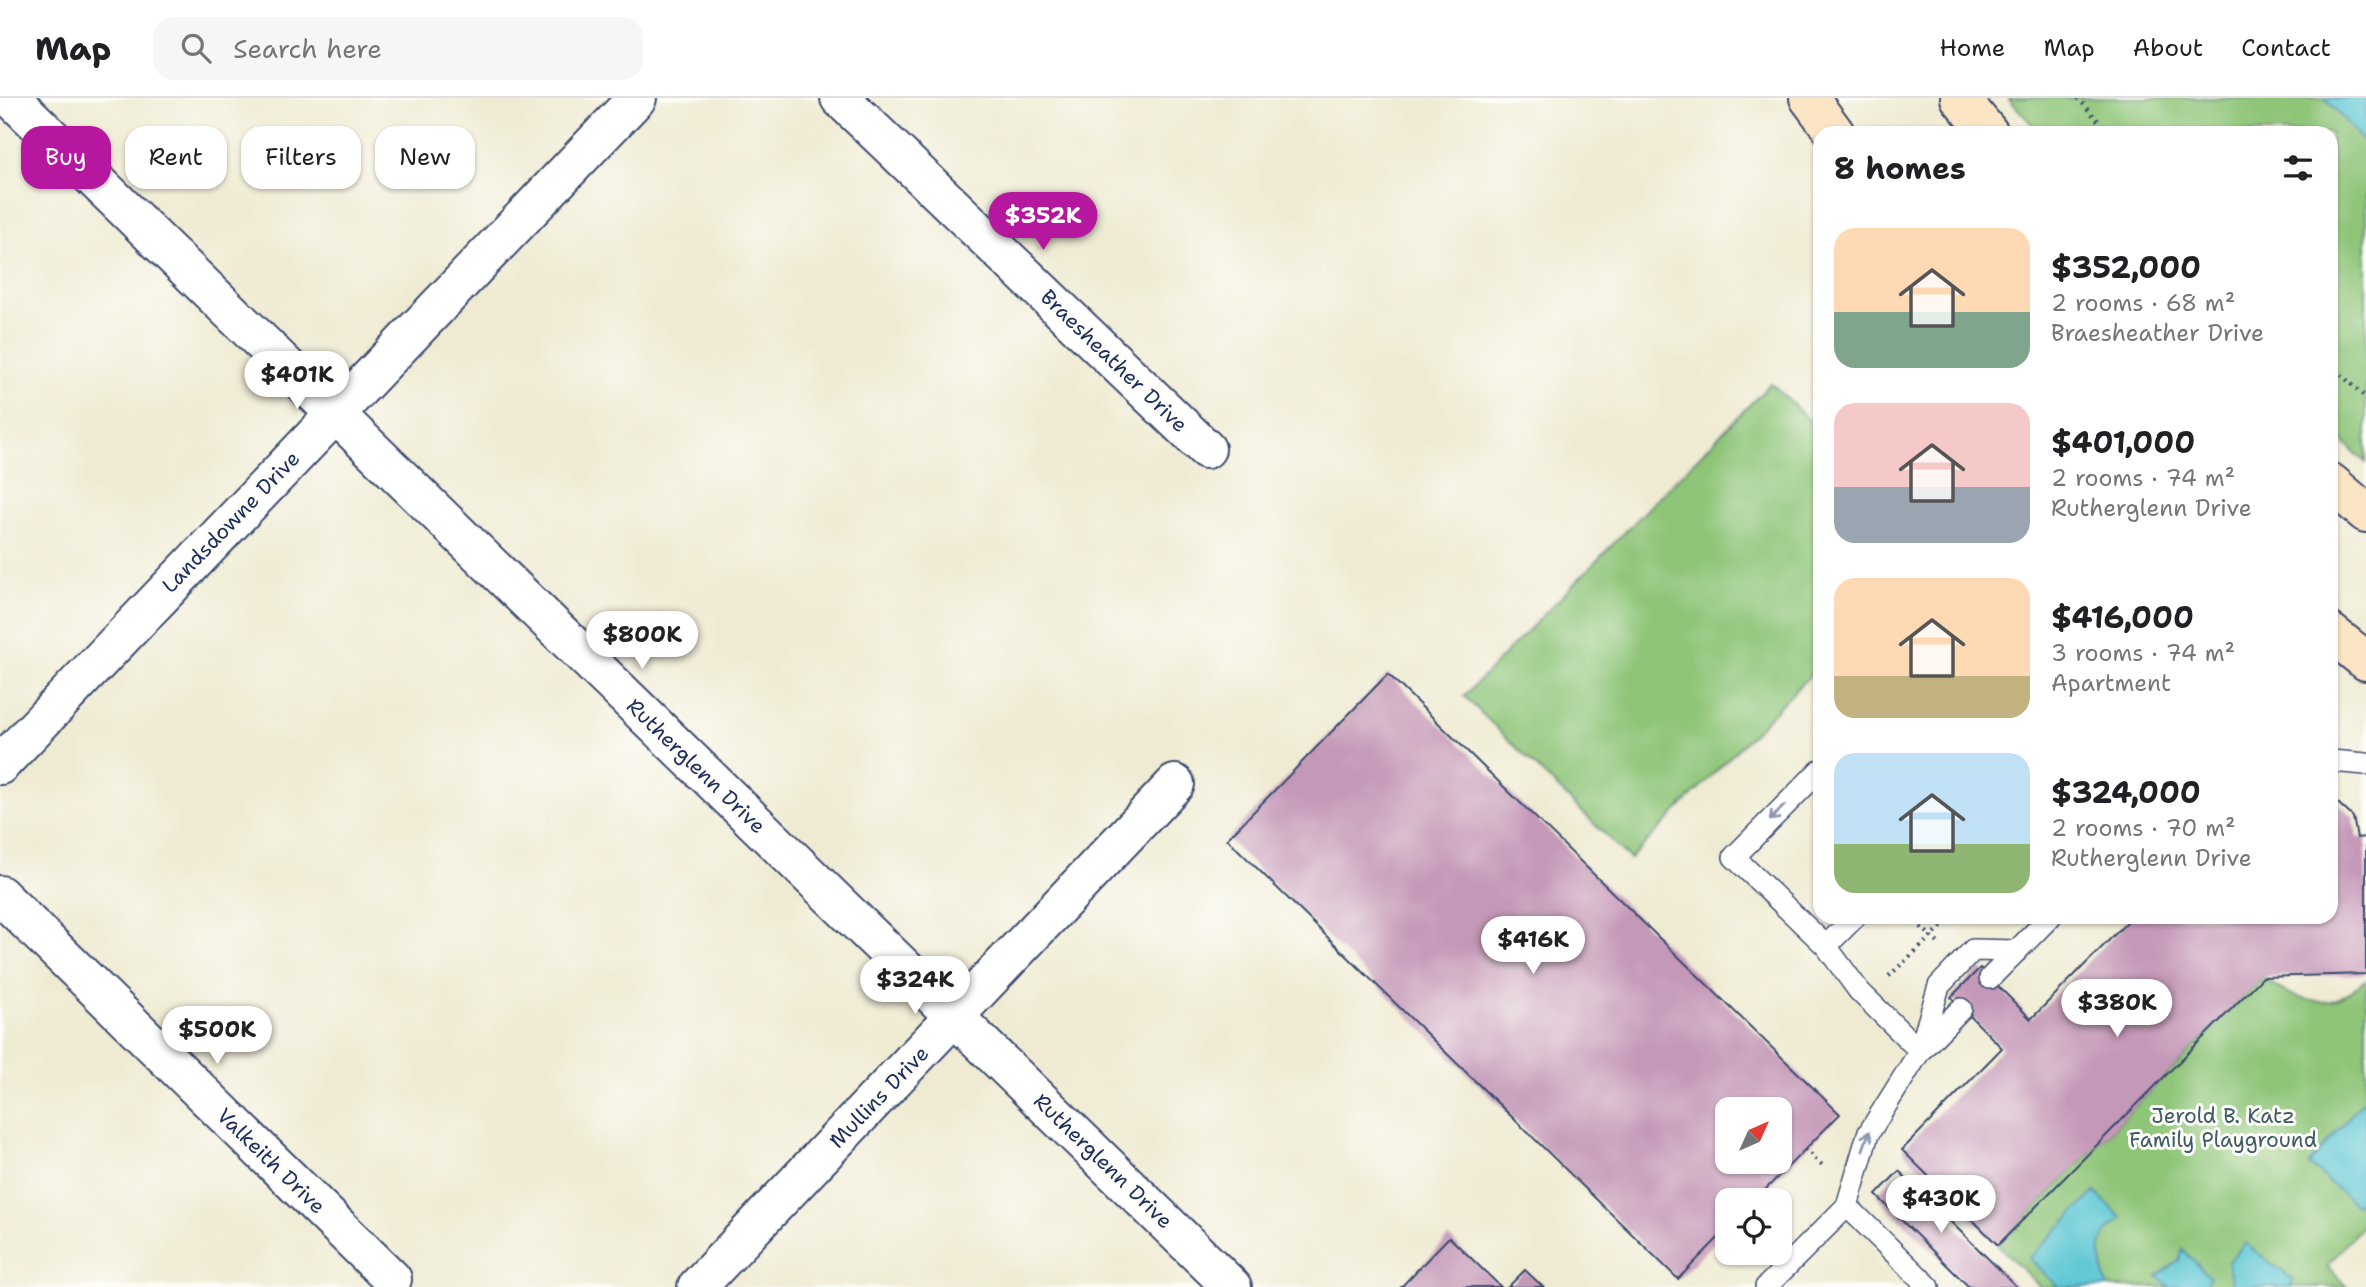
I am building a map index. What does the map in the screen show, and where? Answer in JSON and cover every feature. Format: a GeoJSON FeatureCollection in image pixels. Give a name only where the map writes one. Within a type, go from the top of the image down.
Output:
{"type":"FeatureCollection","features":[{"type":"Feature","properties":{"kind":"main road"},"geometry":{"type":"LineString","coordinates":[[1809,98],[1830,126]]}},
{"type":"Feature","properties":{"kind":"main road"},"geometry":{"type":"LineString","coordinates":[[1959,98],[1983,126]]}},
{"type":"Feature","properties":{"kind":"main road"},"geometry":{"type":"LineString","coordinates":[[2338,489],[2366,513]]}},
{"type":"Feature","properties":{"kind":"main road"},"geometry":{"type":"LineString","coordinates":[[2338,639],[2366,661]]}},
{"type":"Feature","properties":{"kind":"street","name":"Rutherglenn Drive"},"geometry":{"type":"LineString","coordinates":[[11,98],[1232,1287]]}},
{"type":"Feature","properties":{"kind":"street","name":"Landsdowne Drive"},"geometry":{"type":"LineString","coordinates":[[0,765],[637,98]]}},
{"type":"Feature","properties":{"kind":"street","name":"Braesheather Drive"},"geometry":{"type":"LineString","coordinates":[[839,98],[1206,449]]}},
{"type":"Feature","properties":{"kind":"street","name":"Mullins Drive"},"geometry":{"type":"LineString","coordinates":[[697,1287],[1175,784]]}},
{"type":"Feature","properties":{"kind":"street","name":"Valkeith Drive"},"geometry":{"type":"LineString","coordinates":[[0,895],[391,1279]]}},
{"type":"Feature","properties":{"kind":"lane"},"geometry":{"type":"LineString","coordinates":[[2338,762],[2366,764]]}},
{"type":"Feature","properties":{"kind":"lane"},"geometry":{"type":"LineString","coordinates":[[1813,777],[1734,857],[1826,946],[1859,991],[1920,1051]]}},
{"type":"Feature","properties":{"kind":"lane"},"geometry":{"type":"LineString","coordinates":[[1826,946],[1848,924]]}},
{"type":"Feature","properties":{"kind":"lane"},"geometry":{"type":"LineString","coordinates":[[1990,978],[2043,924]]}},
{"type":"Feature","properties":{"kind":"lane"},"geometry":{"type":"LineString","coordinates":[[1920,1051],[1939,986],[1973,950],[2017,951]]}},
{"type":"Feature","properties":{"kind":"lane"},"geometry":{"type":"LineString","coordinates":[[1766,1287],[1847,1206],[1868,1133],[1920,1051],[1961,1009]]}},
{"type":"Feature","properties":{"kind":"lane"},"geometry":{"type":"LineString","coordinates":[[1847,1206],[1929,1287]]}},
{"type":"Feature","properties":{"kind":"path"},"geometry":{"type":"LineString","coordinates":[[2078,98],[2103,126]]}},
{"type":"Feature","properties":{"kind":"path"},"geometry":{"type":"LineString","coordinates":[[2338,372],[2366,398]]}},
{"type":"Feature","properties":{"kind":"path"},"geometry":{"type":"LineString","coordinates":[[1859,991],[1877,988],[1945,924]]}},
{"type":"Feature","properties":{"kind":"green space"},"geometry":{"type":"Polygon","coordinates":[[[2008,98],[2366,98],[2366,463],[2338,437],[2338,126],[2034,126],[2008,98]]]}},
{"type":"Feature","properties":{"kind":"green space"},"geometry":{"type":"Polygon","coordinates":[[[1771,383],[1813,424],[1813,672],[1630,859],[1464,696],[1771,383]]]}},
{"type":"Feature","properties":{"kind":"green space","name":"Jerold B. Katz Family Playground"},"geometry":{"type":"Polygon","coordinates":[[[2263,977],[2277,988],[2295,996],[2324,1002],[2341,998],[2366,980],[2366,1221],[2327,1266],[2347,1287],[2040,1287],[1998,1245],[2263,977]]]}},
{"type":"Feature","properties":{"kind":"water"},"geometry":{"type":"Polygon","coordinates":[[[2325,98],[2366,98],[2366,145],[2325,98]]]}},
{"type":"Feature","properties":{"kind":"water"},"geometry":{"type":"Polygon","coordinates":[[[2366,1097],[2366,1193],[2356,1205],[2309,1165],[2366,1097]]]}},
{"type":"Feature","properties":{"kind":"water"},"geometry":{"type":"Polygon","coordinates":[[[2095,1192],[2122,1218],[2107,1232],[2102,1241],[2102,1268],[2108,1287],[2058,1287],[2029,1258],[2095,1192]]]}},
{"type":"Feature","properties":{"kind":"water"},"geometry":{"type":"Polygon","coordinates":[[[2245,1243],[2293,1280],[2290,1287],[2233,1287],[2227,1263],[2245,1243]]]}},
{"type":"Feature","properties":{"kind":"water"},"geometry":{"type":"Polygon","coordinates":[[[2183,1249],[2209,1277],[2206,1287],[2170,1287],[2157,1276],[2179,1261],[2183,1249]]]}},
{"type":"Feature","properties":{"kind":"building"},"geometry":{"type":"Polygon","coordinates":[[[1388,674],[1840,1114],[1792,1163],[1792,1097],[1715,1097],[1715,1174],[1781,1174],[1767,1188],[1715,1188],[1715,1241],[1678,1279],[1227,839],[1388,674]]]}},
{"type":"Feature","properties":{"kind":"building"},"geometry":{"type":"Polygon","coordinates":[[[2338,804],[2353,817],[2357,838],[2366,837],[2366,974],[2263,977],[1998,1245],[1902,1150],[2002,1048],[1951,997],[1980,968],[2031,1019],[2125,924],[2338,924],[2338,804]]]}},
{"type":"Feature","properties":{"kind":"building"},"geometry":{"type":"Polygon","coordinates":[[[1899,1171],[2017,1287],[1969,1287],[1876,1195],[1899,1171]]]}},
{"type":"Feature","properties":{"kind":"building"},"geometry":{"type":"Polygon","coordinates":[[[1449,1237],[1501,1287],[1401,1287],[1449,1237]]]}},
{"type":"Feature","properties":{"kind":"building"},"geometry":{"type":"Polygon","coordinates":[[[1525,1270],[1543,1287],[1508,1287],[1525,1270]]]}}]}
